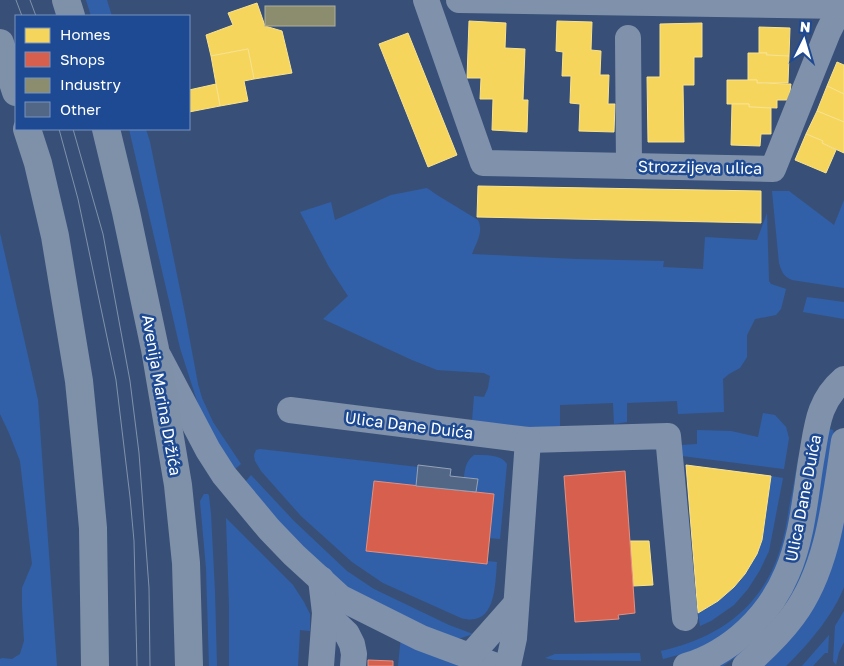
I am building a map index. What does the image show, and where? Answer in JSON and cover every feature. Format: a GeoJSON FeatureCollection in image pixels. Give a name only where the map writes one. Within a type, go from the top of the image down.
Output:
{"type":"FeatureCollection","features":[{"type":"Feature","properties":{"kind":"main road"},"geometry":{"type":"LineString","coordinates":[[66,0],[71,15]]}},
{"type":"Feature","properties":{"kind":"main road"},"geometry":{"type":"LineString","coordinates":[[0,43],[15,89]]}},
{"type":"Feature","properties":{"kind":"main road"},"geometry":{"type":"LineString","coordinates":[[27,130],[38,163],[55,236],[79,381],[93,528],[94,666]]}},
{"type":"Feature","properties":{"kind":"main road","name":"Avenija Marina Držića"},"geometry":{"type":"LineString","coordinates":[[106,130],[155,348],[176,476],[186,581],[189,666]]}},
{"type":"Feature","properties":{"kind":"street","name":"Strozzijeva ulica"},"geometry":{"type":"LineString","coordinates":[[426,0],[483,163],[773,169],[828,32],[844,6]]}},
{"type":"Feature","properties":{"kind":"street"},"geometry":{"type":"LineString","coordinates":[[459,0],[844,6]]}},
{"type":"Feature","properties":{"kind":"street","name":"Strozzijeva ulica"},"geometry":{"type":"LineString","coordinates":[[628,38],[629,166]]}},
{"type":"Feature","properties":{"kind":"street"},"geometry":{"type":"LineString","coordinates":[[155,348],[208,450],[224,474],[269,529],[294,555],[341,598],[421,638],[496,666]]}},
{"type":"Feature","properties":{"kind":"street","name":"Ulica Dane Duića"},"geometry":{"type":"LineString","coordinates":[[686,666],[716,654],[730,644],[753,624],[776,596],[795,550],[802,520],[816,431],[824,404],[844,378]]}},
{"type":"Feature","properties":{"kind":"street","name":"Ulica Dane Duića"},"geometry":{"type":"LineString","coordinates":[[290,410],[528,440],[668,436],[685,618]]}},
{"type":"Feature","properties":{"kind":"street"},"geometry":{"type":"LineString","coordinates":[[508,666],[514,638],[528,440]]}},
{"type":"Feature","properties":{"kind":"street","name":"Ulica Dane Duića"},"geometry":{"type":"LineString","coordinates":[[745,666],[768,646],[794,616],[810,590],[824,552],[831,524],[844,441]]}},
{"type":"Feature","properties":{"kind":"street"},"geometry":{"type":"LineString","coordinates":[[321,579],[325,613],[321,666]]}},
{"type":"Feature","properties":{"kind":"street"},"geometry":{"type":"LineString","coordinates":[[469,657],[515,605]]}},
{"type":"Feature","properties":{"kind":"street"},"geometry":{"type":"LineString","coordinates":[[325,613],[347,634],[354,654],[353,666]]}},
{"type":"Feature","properties":{"kind":"shaded area"},"geometry":{"type":"Polygon","coordinates":[[[86,0],[107,0],[112,15],[91,15],[86,0]]]}},
{"type":"Feature","properties":{"kind":"shaded area"},"geometry":{"type":"Polygon","coordinates":[[[129,130],[146,130],[150,142],[198,384],[213,422],[241,464],[229,474],[198,404],[180,348],[129,130]]]}},
{"type":"Feature","properties":{"kind":"shaded area"},"geometry":{"type":"Polygon","coordinates":[[[427,188],[478,220],[480,233],[472,254],[664,261],[663,267],[703,269],[705,237],[757,240],[767,213],[769,281],[771,284],[786,289],[781,309],[776,315],[755,319],[747,335],[747,357],[740,368],[723,379],[724,412],[678,414],[677,401],[627,403],[627,422],[614,424],[613,403],[560,405],[560,426],[536,428],[472,421],[474,396],[484,397],[490,376],[484,373],[437,370],[323,319],[348,296],[329,267],[300,212],[331,202],[335,220],[391,195],[427,188]]]}},
{"type":"Feature","properties":{"kind":"shaded area"},"geometry":{"type":"Polygon","coordinates":[[[772,191],[789,191],[834,225],[844,200],[844,288],[792,280],[783,273],[779,263],[772,191]]]}},
{"type":"Feature","properties":{"kind":"shaded area"},"geometry":{"type":"Polygon","coordinates":[[[0,233],[38,400],[57,666],[0,666],[0,659],[12,659],[20,654],[24,641],[22,588],[32,564],[20,461],[0,414],[0,233]]]}},
{"type":"Feature","properties":{"kind":"shaded area"},"geometry":{"type":"Polygon","coordinates":[[[807,297],[844,302],[844,319],[803,312],[807,297]]]}},
{"type":"Feature","properties":{"kind":"shaded area"},"geometry":{"type":"Polygon","coordinates":[[[763,413],[775,415],[786,427],[789,438],[784,469],[682,456],[681,445],[697,444],[697,430],[731,431],[758,437],[763,413]]]}},
{"type":"Feature","properties":{"kind":"shaded area"},"geometry":{"type":"Polygon","coordinates":[[[830,429],[833,430],[834,434],[817,533],[810,557],[791,598],[745,651],[723,666],[705,666],[754,632],[830,429]]]}},
{"type":"Feature","properties":{"kind":"shaded area"},"geometry":{"type":"Polygon","coordinates":[[[256,450],[418,467],[416,486],[374,481],[366,551],[486,564],[487,561],[497,562],[494,592],[487,611],[481,617],[473,619],[461,618],[383,583],[352,562],[301,516],[261,471],[254,455],[256,450]]]}},
{"type":"Feature","properties":{"kind":"shaded area"},"geometry":{"type":"Polygon","coordinates":[[[799,451],[787,539],[774,576],[746,616],[713,642],[686,653],[663,659],[661,651],[681,646],[718,629],[749,605],[761,590],[771,573],[779,553],[799,451]]]}},
{"type":"Feature","properties":{"kind":"shaded area"},"geometry":{"type":"Polygon","coordinates":[[[474,455],[488,455],[501,458],[507,464],[500,539],[489,538],[494,494],[476,492],[478,479],[464,477],[466,465],[474,455]]]}},
{"type":"Feature","properties":{"kind":"shaded area"},"geometry":{"type":"Polygon","coordinates":[[[251,475],[294,521],[347,571],[374,589],[449,625],[473,634],[461,638],[449,638],[348,595],[241,487],[251,475]]]}},
{"type":"Feature","properties":{"kind":"shaded area"},"geometry":{"type":"Polygon","coordinates":[[[771,476],[783,478],[769,551],[748,589],[734,605],[711,621],[700,626],[698,613],[733,588],[752,564],[762,536],[771,476]]]}},
{"type":"Feature","properties":{"kind":"shaded area"},"geometry":{"type":"Polygon","coordinates":[[[204,494],[209,496],[211,514],[217,666],[209,666],[206,568],[200,501],[204,494]]]}},
{"type":"Feature","properties":{"kind":"shaded area"},"geometry":{"type":"Polygon","coordinates":[[[844,515],[844,587],[834,608],[803,649],[786,666],[758,666],[844,515]]]}},
{"type":"Feature","properties":{"kind":"shaded area"},"geometry":{"type":"Polygon","coordinates":[[[226,518],[293,585],[310,614],[310,631],[300,630],[298,666],[229,666],[226,518]]]}},
{"type":"Feature","properties":{"kind":"shaded area"},"geometry":{"type":"Polygon","coordinates":[[[844,611],[844,642],[836,665],[833,661],[835,626],[844,611]]]}},
{"type":"Feature","properties":{"kind":"shaded area"},"geometry":{"type":"Polygon","coordinates":[[[829,635],[828,653],[825,653],[813,666],[802,666],[829,635]]]}},
{"type":"Feature","properties":{"kind":"shaded area"},"geometry":{"type":"Polygon","coordinates":[[[401,637],[471,666],[398,666],[401,637]]]}},
{"type":"Feature","properties":{"kind":"shaded area"},"geometry":{"type":"Polygon","coordinates":[[[640,653],[641,661],[554,660],[545,658],[555,654],[640,653]]]}},
{"type":"Feature","properties":{"kind":"building: Homes"},"geometry":{"type":"Polygon","coordinates":[[[257,3],[265,26],[282,31],[292,73],[254,79],[248,49],[211,56],[206,35],[233,25],[228,13],[257,3]]]}},
{"type":"Feature","properties":{"kind":"building: Homes"},"geometry":{"type":"Polygon","coordinates":[[[469,21],[506,23],[505,48],[525,49],[523,100],[528,100],[527,132],[492,130],[493,99],[480,99],[481,78],[467,78],[469,21]]]}},
{"type":"Feature","properties":{"kind":"building: Homes"},"geometry":{"type":"Polygon","coordinates":[[[557,21],[592,22],[591,50],[601,51],[600,75],[609,75],[608,104],[615,104],[614,132],[579,131],[580,104],[570,103],[571,76],[562,76],[563,52],[556,51],[557,21]]]}},
{"type":"Feature","properties":{"kind":"building: Homes"},"geometry":{"type":"Polygon","coordinates":[[[702,23],[702,57],[694,57],[694,85],[683,85],[684,142],[648,142],[647,77],[660,77],[660,24],[702,23]]]}},
{"type":"Feature","properties":{"kind":"building: Homes"},"geometry":{"type":"Polygon","coordinates":[[[759,27],[790,28],[789,56],[759,53],[759,27]]]}},
{"type":"Feature","properties":{"kind":"building: Homes"},"geometry":{"type":"Polygon","coordinates":[[[408,33],[457,155],[428,167],[379,44],[408,33]]]}},
{"type":"Feature","properties":{"kind":"building: Homes"},"geometry":{"type":"Polygon","coordinates":[[[248,49],[254,79],[244,81],[248,101],[220,106],[211,56],[248,49]]]}},
{"type":"Feature","properties":{"kind":"building: Homes"},"geometry":{"type":"Polygon","coordinates":[[[748,53],[789,56],[788,83],[757,83],[757,80],[748,80],[748,53]]]}},
{"type":"Feature","properties":{"kind":"building: Homes"},"geometry":{"type":"Polygon","coordinates":[[[837,62],[844,65],[844,94],[827,86],[837,62]]]}},
{"type":"Feature","properties":{"kind":"building: Homes"},"geometry":{"type":"Polygon","coordinates":[[[727,80],[757,80],[757,83],[791,84],[789,100],[777,100],[777,108],[749,107],[749,104],[727,104],[727,80]]]}},
{"type":"Feature","properties":{"kind":"building: Homes"},"geometry":{"type":"Polygon","coordinates":[[[216,84],[220,106],[190,112],[190,90],[216,84]]]}},
{"type":"Feature","properties":{"kind":"building: Homes"},"geometry":{"type":"Polygon","coordinates":[[[827,86],[844,94],[844,122],[817,111],[827,86]]]}},
{"type":"Feature","properties":{"kind":"building: Homes"},"geometry":{"type":"Polygon","coordinates":[[[732,104],[749,104],[749,107],[771,108],[771,134],[761,134],[760,146],[731,145],[732,104]]]}},
{"type":"Feature","properties":{"kind":"building: Homes"},"geometry":{"type":"Polygon","coordinates":[[[817,111],[844,122],[844,153],[806,134],[817,111]]]}},
{"type":"Feature","properties":{"kind":"building: Homes"},"geometry":{"type":"Polygon","coordinates":[[[806,134],[823,141],[822,143],[836,150],[826,173],[795,160],[806,134]]]}},
{"type":"Feature","properties":{"kind":"building: Homes"},"geometry":{"type":"Polygon","coordinates":[[[478,186],[761,191],[761,223],[477,217],[478,186]]]}},
{"type":"Feature","properties":{"kind":"building: Homes"},"geometry":{"type":"Polygon","coordinates":[[[686,465],[771,476],[762,540],[757,554],[745,574],[734,587],[718,601],[698,613],[686,465]]]}},
{"type":"Feature","properties":{"kind":"building: Homes"},"geometry":{"type":"Polygon","coordinates":[[[630,541],[649,541],[653,585],[633,586],[630,541]]]}},
{"type":"Feature","properties":{"kind":"building: Shops"},"geometry":{"type":"Polygon","coordinates":[[[625,471],[635,613],[618,615],[619,619],[575,622],[564,476],[625,471]]]}},
{"type":"Feature","properties":{"kind":"building: Shops"},"geometry":{"type":"Polygon","coordinates":[[[374,481],[494,494],[487,564],[366,551],[374,481]]]}},
{"type":"Feature","properties":{"kind":"building: Shops"},"geometry":{"type":"Polygon","coordinates":[[[368,660],[393,661],[393,666],[368,666],[368,660]]]}},
{"type":"Feature","properties":{"kind":"building: Industry"},"geometry":{"type":"Polygon","coordinates":[[[265,6],[335,6],[335,26],[265,26],[265,6]]]}},
{"type":"Feature","properties":{"kind":"building: Other"},"geometry":{"type":"Polygon","coordinates":[[[418,465],[451,469],[450,476],[478,479],[476,492],[416,486],[418,465]]]}},
{"type":"Feature","properties":{"kind":"tram line"},"geometry":{"type":"LineString","coordinates":[[16,0],[22,15]]}},
{"type":"Feature","properties":{"kind":"tram line"},"geometry":{"type":"LineString","coordinates":[[30,0],[36,15]]}},
{"type":"Feature","properties":{"kind":"tram line"},"geometry":{"type":"LineString","coordinates":[[59,130],[78,199],[116,380],[134,541],[137,666]]}},
{"type":"Feature","properties":{"kind":"tram line"},"geometry":{"type":"LineString","coordinates":[[73,130],[103,234],[130,381],[139,453],[149,588],[150,666]]}}]}
